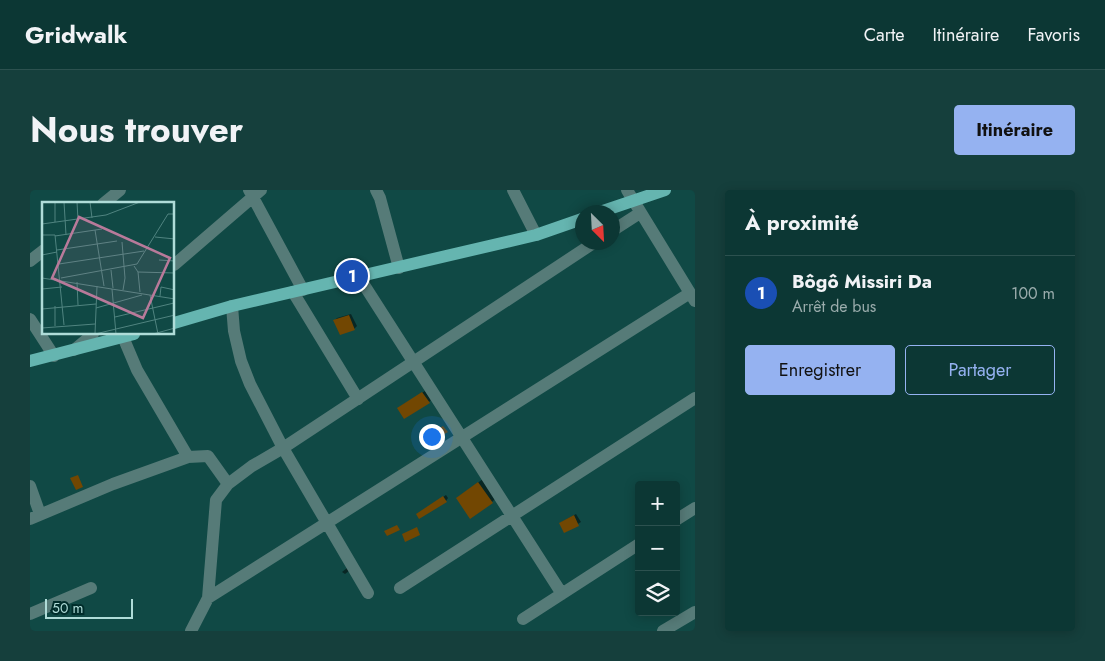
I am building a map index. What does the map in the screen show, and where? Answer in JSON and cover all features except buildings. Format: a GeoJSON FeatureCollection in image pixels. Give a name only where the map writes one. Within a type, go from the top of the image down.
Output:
{"type":"FeatureCollection","features":[{"type":"Feature","properties":{"kind":"main road"},"geometry":{"type":"LineString","coordinates":[[613,205],[630,196],[665,190]]}},
{"type":"Feature","properties":{"kind":"main road"},"geometry":{"type":"LineString","coordinates":[[175,323],[232,306],[399,268],[536,234],[575,221]]}},
{"type":"Feature","properties":{"kind":"main road"},"geometry":{"type":"LineString","coordinates":[[30,361],[128,335]]}},
{"type":"Feature","properties":{"kind":"street"},"geometry":{"type":"LineString","coordinates":[[105,202],[120,190]]}},
{"type":"Feature","properties":{"kind":"street"},"geometry":{"type":"LineString","coordinates":[[376,190],[380,198],[399,268]]}},
{"type":"Feature","properties":{"kind":"street"},"geometry":{"type":"LineString","coordinates":[[513,190],[536,234]]}},
{"type":"Feature","properties":{"kind":"street"},"geometry":{"type":"LineString","coordinates":[[175,264],[255,192],[298,291],[358,399]]}},
{"type":"Feature","properties":{"kind":"street"},"geometry":{"type":"LineString","coordinates":[[208,598],[462,438],[692,297],[630,196]]}},
{"type":"Feature","properties":{"kind":"street"},"geometry":{"type":"LineString","coordinates":[[620,226],[640,213]]}},
{"type":"Feature","properties":{"kind":"street"},"geometry":{"type":"LineString","coordinates":[[192,631],[208,598],[216,500],[228,484],[252,466],[358,399],[582,250]]}},
{"type":"Feature","properties":{"kind":"street"},"geometry":{"type":"LineString","coordinates":[[30,261],[42,252]]}},
{"type":"Feature","properties":{"kind":"street"},"geometry":{"type":"LineString","coordinates":[[359,277],[562,594]]}},
{"type":"Feature","properties":{"kind":"street"},"geometry":{"type":"LineString","coordinates":[[232,306],[234,332],[241,361],[250,384],[282,448],[368,593]]}},
{"type":"Feature","properties":{"kind":"street"},"geometry":{"type":"LineString","coordinates":[[30,319],[54,356]]}},
{"type":"Feature","properties":{"kind":"street"},"geometry":{"type":"LineString","coordinates":[[74,350],[92,335]]}},
{"type":"Feature","properties":{"kind":"street"},"geometry":{"type":"LineString","coordinates":[[128,335],[138,370],[155,401],[184,446],[188,457]]}},
{"type":"Feature","properties":{"kind":"street"},"geometry":{"type":"LineString","coordinates":[[400,588],[695,398]]}},
{"type":"Feature","properties":{"kind":"street"},"geometry":{"type":"LineString","coordinates":[[30,486],[35,517],[112,484],[188,457],[208,456],[228,484]]}},
{"type":"Feature","properties":{"kind":"street"},"geometry":{"type":"LineString","coordinates":[[680,517],[695,508]]}},
{"type":"Feature","properties":{"kind":"street"},"geometry":{"type":"LineString","coordinates":[[522,620],[635,547]]}},
{"type":"Feature","properties":{"kind":"street"},"geometry":{"type":"LineString","coordinates":[[30,614],[91,588]]}},
{"type":"Feature","properties":{"kind":"street"},"geometry":{"type":"LineString","coordinates":[[663,631],[694,616]]}},
{"type":"Feature","properties":{"kind":"place","name":"Bôgô Missiri Da"},"geometry":{"type":"Point","coordinates":[352,276]}}]}
